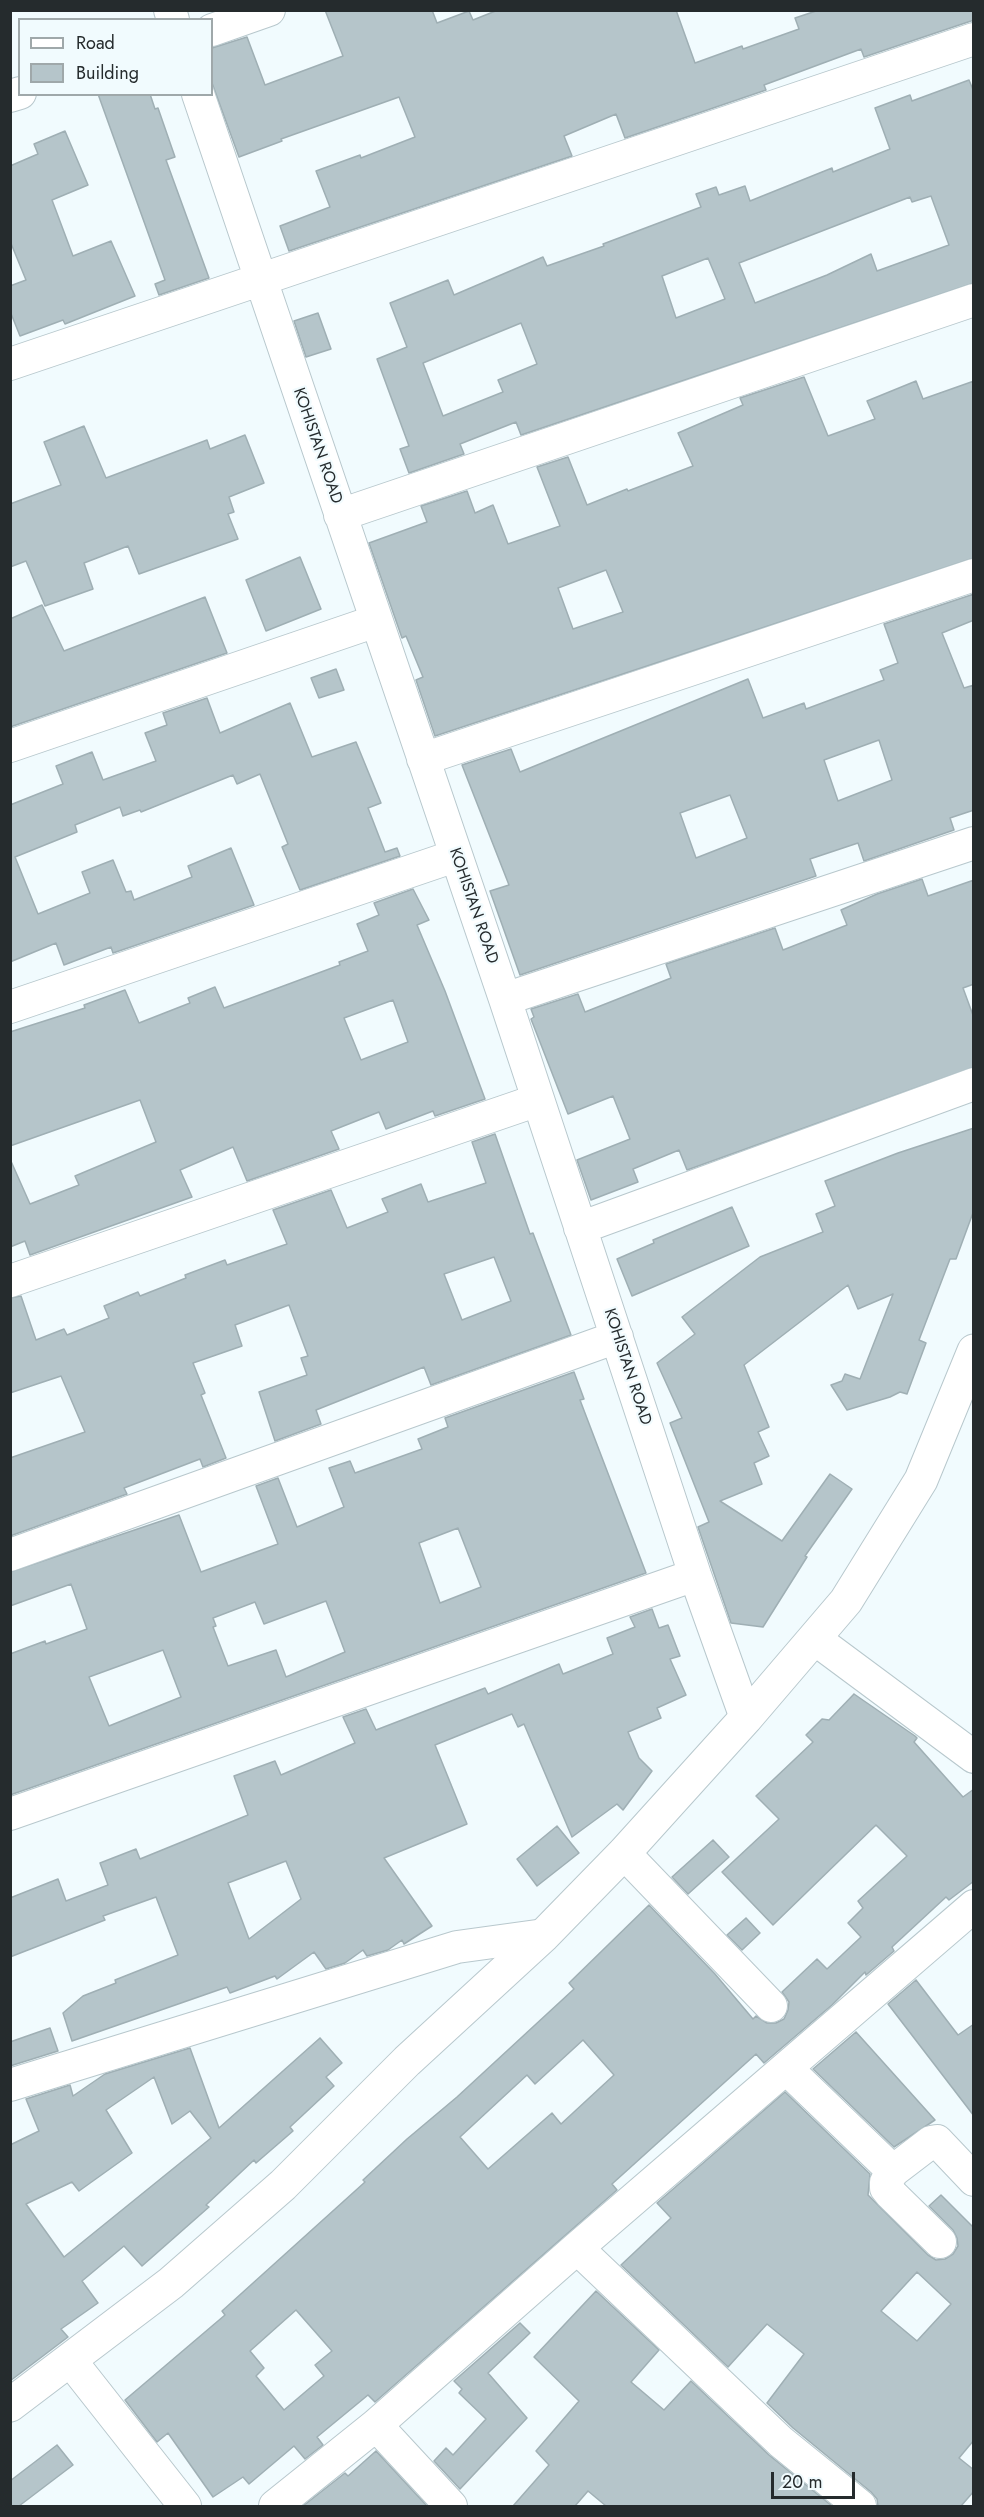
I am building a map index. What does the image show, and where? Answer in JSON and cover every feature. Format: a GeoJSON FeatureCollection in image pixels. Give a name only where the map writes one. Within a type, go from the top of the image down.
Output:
{"type":"FeatureCollection","features":[{"type":"Feature","properties":{"kind":"main road"},"geometry":{"type":"LineString","coordinates":[[10,2405],[171,2283],[283,2185],[407,2061],[544,1935],[624,1853],[746,1719],[846,1601],[921,1480],[974,1351]]}},
{"type":"Feature","properties":{"kind":"street"},"geometry":{"type":"LineString","coordinates":[[213,30],[269,10]]}},
{"type":"Feature","properties":{"kind":"street"},"geometry":{"type":"LineString","coordinates":[[10,364],[974,39]]}},
{"type":"Feature","properties":{"kind":"street","name":"KOHISTAN ROAD"},"geometry":{"type":"LineString","coordinates":[[199,96],[505,999],[695,1575],[746,1719]]}},
{"type":"Feature","properties":{"kind":"street"},"geometry":{"type":"LineString","coordinates":[[340,516],[974,300]]}},
{"type":"Feature","properties":{"kind":"street"},"geometry":{"type":"LineString","coordinates":[[423,759],[974,575]]}},
{"type":"Feature","properties":{"kind":"street"},"geometry":{"type":"LineString","coordinates":[[10,746],[376,621]]}},
{"type":"Feature","properties":{"kind":"street"},"geometry":{"type":"LineString","coordinates":[[505,999],[974,843]]}},
{"type":"Feature","properties":{"kind":"street"},"geometry":{"type":"LineString","coordinates":[[10,1007],[455,856]]}},
{"type":"Feature","properties":{"kind":"street"},"geometry":{"type":"LineString","coordinates":[[580,1227],[974,1084]]}},
{"type":"Feature","properties":{"kind":"street"},"geometry":{"type":"LineString","coordinates":[[10,1281],[538,1100]]}},
{"type":"Feature","properties":{"kind":"street"},"geometry":{"type":"LineString","coordinates":[[10,1555],[618,1337]]}},
{"type":"Feature","properties":{"kind":"street"},"geometry":{"type":"LineString","coordinates":[[10,1814],[695,1575]]}},
{"type":"Feature","properties":{"kind":"street"},"geometry":{"type":"LineString","coordinates":[[815,1639],[974,1757]]}},
{"type":"Feature","properties":{"kind":"street"},"geometry":{"type":"LineString","coordinates":[[624,1853],[771,2006]]}},
{"type":"Feature","properties":{"kind":"street"},"geometry":{"type":"LineString","coordinates":[[275,2506],[376,2425],[577,2248],[974,1906]]}},
{"type":"Feature","properties":{"kind":"street"},"geometry":{"type":"LineString","coordinates":[[10,2085],[457,1947],[544,1935]]}},
{"type":"Feature","properties":{"kind":"street"},"geometry":{"type":"LineString","coordinates":[[786,2068],[892,2171]]}},
{"type":"Feature","properties":{"kind":"street"},"geometry":{"type":"LineString","coordinates":[[940,2242],[886,2188],[886,2182],[892,2171],[931,2142],[937,2141],[974,2180]]}},
{"type":"Feature","properties":{"kind":"street"},"geometry":{"type":"LineString","coordinates":[[577,2248],[781,2442],[860,2506]]}},
{"type":"Feature","properties":{"kind":"street"},"geometry":{"type":"LineString","coordinates":[[70,2360],[185,2506]]}},
{"type":"Feature","properties":{"kind":"street"},"geometry":{"type":"LineString","coordinates":[[376,2425],[451,2506]]}},
{"type":"Feature","properties":{"kind":"building"},"geometry":{"type":"Polygon","coordinates":[[[325,10],[432,10],[437,23],[469,11],[473,20],[498,10],[676,10],[695,63],[799,29],[795,18],[819,10],[974,10],[974,20],[864,57],[861,49],[764,85],[766,90],[625,138],[616,114],[564,136],[572,156],[289,251],[280,226],[330,207],[316,171],[360,155],[361,158],[415,137],[399,97],[281,139],[282,141],[239,157],[213,86],[213,48],[247,37],[265,85],[343,56],[325,10]]]}},
{"type":"Feature","properties":{"kind":"building"},"geometry":{"type":"Polygon","coordinates":[[[969,80],[974,92],[974,283],[521,435],[516,422],[460,444],[464,454],[409,473],[400,449],[409,446],[377,359],[407,347],[390,303],[448,280],[454,295],[543,257],[547,266],[604,246],[603,244],[701,207],[696,194],[716,187],[719,195],[745,186],[750,201],[832,168],[833,172],[890,149],[875,108],[910,95],[912,101],[969,80]],[[931,196],[912,202],[910,197],[739,263],[755,303],[827,275],[871,254],[877,271],[949,245],[931,196]],[[708,258],[662,276],[676,318],[725,299],[708,258]],[[521,323],[423,363],[443,416],[503,392],[498,380],[537,364],[521,323]]]}},
{"type":"Feature","properties":{"kind":"building"},"geometry":{"type":"Polygon","coordinates":[[[99,96],[151,96],[155,109],[158,108],[175,157],[166,160],[209,278],[159,295],[155,284],[165,280],[99,96]]]}},
{"type":"Feature","properties":{"kind":"building"},"geometry":{"type":"Polygon","coordinates":[[[65,131],[88,185],[52,200],[73,256],[111,241],[135,296],[65,324],[63,320],[20,336],[10,311],[10,286],[26,280],[10,241],[10,166],[38,154],[34,144],[65,131]]]}},
{"type":"Feature","properties":{"kind":"building"},"geometry":{"type":"Polygon","coordinates":[[[318,313],[331,349],[306,357],[294,321],[318,313]]]}},
{"type":"Feature","properties":{"kind":"building"},"geometry":{"type":"Polygon","coordinates":[[[804,377],[828,436],[875,419],[867,401],[916,381],[923,399],[974,381],[974,558],[435,736],[416,680],[423,677],[406,636],[402,638],[369,543],[427,522],[421,506],[467,491],[475,513],[493,505],[508,544],[560,526],[537,467],[568,457],[587,505],[693,466],[678,433],[743,405],[740,398],[804,377]],[[606,570],[558,588],[573,629],[623,612],[606,570]]]}},
{"type":"Feature","properties":{"kind":"building"},"geometry":{"type":"Polygon","coordinates":[[[84,426],[106,478],[207,440],[210,449],[245,435],[264,483],[229,497],[234,512],[228,514],[238,539],[139,574],[128,546],[84,563],[93,589],[45,606],[26,561],[10,567],[10,504],[61,485],[44,442],[84,426]]]}},
{"type":"Feature","properties":{"kind":"building"},"geometry":{"type":"Polygon","coordinates":[[[300,557],[321,609],[266,631],[246,580],[300,557]]]}},
{"type":"Feature","properties":{"kind":"building"},"geometry":{"type":"Polygon","coordinates":[[[974,594],[974,620],[942,633],[964,688],[974,685],[974,810],[950,818],[954,830],[864,861],[858,843],[810,859],[816,876],[520,975],[490,891],[509,885],[462,765],[511,749],[520,772],[748,679],[763,718],[804,703],[806,709],[884,680],[880,670],[898,663],[884,624],[974,594]],[[879,740],[824,760],[838,801],[892,780],[879,740]],[[730,795],[680,813],[696,858],[747,838],[730,795]]]}},
{"type":"Feature","properties":{"kind":"building"},"geometry":{"type":"Polygon","coordinates":[[[205,597],[227,653],[10,727],[10,619],[42,605],[64,651],[205,597]]]}},
{"type":"Feature","properties":{"kind":"building"},"geometry":{"type":"Polygon","coordinates":[[[336,669],[344,690],[319,698],[311,678],[336,669]]]}},
{"type":"Feature","properties":{"kind":"building"},"geometry":{"type":"Polygon","coordinates":[[[207,698],[220,733],[290,703],[312,757],[356,742],[381,803],[368,808],[385,852],[397,848],[400,856],[300,890],[282,847],[288,844],[260,774],[237,784],[233,775],[141,812],[140,810],[123,816],[120,807],[75,825],[77,832],[15,857],[38,914],[90,893],[82,872],[113,860],[126,892],[131,891],[134,900],[192,877],[188,866],[231,848],[254,905],[113,953],[111,947],[64,965],[56,943],[10,962],[10,805],[63,784],[56,766],[92,752],[103,780],[156,761],[145,733],[167,725],[163,713],[207,698]]]}},
{"type":"Feature","properties":{"kind":"building"},"geometry":{"type":"Polygon","coordinates":[[[922,879],[928,896],[974,880],[974,984],[963,988],[974,1018],[974,1067],[687,1170],[679,1150],[633,1169],[638,1182],[591,1200],[577,1160],[630,1139],[613,1096],[568,1114],[531,1019],[534,1017],[531,1009],[578,994],[585,1012],[671,978],[666,964],[775,928],[783,950],[847,925],[841,910],[877,894],[922,879]]]}},
{"type":"Feature","properties":{"kind":"building"},"geometry":{"type":"Polygon","coordinates":[[[413,889],[429,920],[417,925],[445,991],[485,1099],[435,1116],[433,1111],[386,1129],[379,1112],[331,1131],[339,1149],[247,1181],[233,1147],[180,1170],[192,1197],[30,1255],[25,1241],[10,1247],[10,1159],[30,1204],[79,1185],[75,1176],[156,1142],[140,1100],[10,1146],[10,1032],[85,1008],[84,1005],[125,990],[139,1023],[190,1003],[188,998],[215,987],[224,1008],[340,965],[339,962],[368,951],[357,924],[379,915],[374,903],[413,889]],[[393,1000],[344,1018],[361,1060],[408,1042],[393,1000]]]}},
{"type":"Feature","properties":{"kind":"building"},"geometry":{"type":"Polygon","coordinates":[[[974,1128],[974,1210],[956,1259],[950,1259],[919,1340],[926,1343],[907,1394],[900,1392],[847,1410],[831,1385],[842,1381],[845,1374],[860,1379],[893,1294],[858,1309],[848,1285],[744,1365],[769,1427],[758,1432],[769,1456],[754,1463],[762,1484],[720,1501],[782,1541],[830,1474],[852,1489],[805,1556],[807,1557],[763,1627],[731,1623],[698,1527],[709,1522],[670,1423],[682,1418],[657,1363],[695,1334],[682,1317],[760,1257],[823,1232],[816,1214],[835,1206],[825,1181],[898,1153],[974,1128]]]}},
{"type":"Feature","properties":{"kind":"building"},"geometry":{"type":"Polygon","coordinates":[[[495,1134],[530,1234],[533,1233],[571,1335],[431,1385],[424,1367],[316,1410],[321,1424],[275,1441],[259,1392],[307,1375],[301,1358],[308,1356],[289,1305],[235,1325],[242,1346],[193,1363],[205,1393],[201,1395],[226,1458],[203,1467],[200,1459],[124,1488],[127,1494],[10,1536],[10,1458],[85,1432],[61,1376],[10,1393],[10,1298],[21,1296],[36,1340],[64,1329],[67,1335],[109,1318],[104,1306],[138,1292],[140,1296],[225,1260],[227,1265],[287,1244],[273,1210],[331,1190],[347,1228],[388,1212],[382,1199],[421,1184],[428,1202],[486,1183],[472,1142],[495,1134]],[[494,1257],[444,1274],[462,1320],[511,1301],[494,1257]]]}},
{"type":"Feature","properties":{"kind":"building"},"geometry":{"type":"Polygon","coordinates":[[[732,1207],[749,1246],[632,1296],[617,1259],[654,1243],[653,1240],[732,1207]]]}},
{"type":"Feature","properties":{"kind":"building"},"geometry":{"type":"Polygon","coordinates":[[[574,1372],[584,1399],[580,1400],[646,1573],[10,1795],[10,1654],[87,1629],[71,1584],[10,1606],[10,1572],[179,1515],[201,1572],[278,1544],[256,1486],[278,1478],[297,1527],[344,1507],[329,1468],[350,1461],[355,1473],[422,1449],[418,1439],[448,1427],[445,1418],[574,1372]],[[458,1528],[419,1543],[440,1603],[481,1587],[458,1528]],[[326,1601],[264,1624],[255,1602],[213,1618],[216,1626],[213,1627],[228,1666],[276,1650],[286,1677],[345,1652],[326,1601]],[[163,1650],[89,1677],[109,1726],[181,1697],[163,1650]]]}},
{"type":"Feature","properties":{"kind":"building"},"geometry":{"type":"Polygon","coordinates":[[[652,1609],[659,1628],[668,1625],[680,1656],[670,1659],[686,1695],[657,1708],[661,1718],[628,1732],[639,1758],[652,1771],[623,1810],[617,1804],[572,1837],[524,1724],[518,1727],[512,1714],[435,1745],[467,1824],[384,1858],[432,1926],[404,1944],[402,1940],[388,1950],[367,1956],[363,1950],[345,1963],[326,1969],[314,1952],[277,1979],[275,1976],[230,1993],[227,1987],[72,2041],[63,2013],[83,1996],[116,1983],[115,1980],[178,1955],[156,1897],[103,1916],[105,1920],[10,1957],[10,1898],[58,1879],[66,1901],[108,1885],[100,1863],[136,1849],[140,1859],[248,1815],[234,1776],[275,1761],[281,1775],[355,1743],[343,1717],[366,1709],[376,1730],[485,1688],[488,1694],[559,1664],[563,1674],[613,1654],[607,1638],[635,1627],[630,1617],[652,1609]],[[286,1861],[228,1883],[249,1939],[301,1899],[286,1861]]]}},
{"type":"Feature","properties":{"kind":"building"},"geometry":{"type":"Polygon","coordinates":[[[854,1694],[915,1736],[917,1738],[914,1742],[963,1797],[974,1789],[974,1881],[949,1900],[946,1897],[892,1947],[894,1951],[866,1975],[865,1972],[832,2005],[764,2063],[756,2054],[612,2184],[617,2190],[375,2402],[368,2395],[317,2437],[323,2445],[305,2459],[294,2446],[249,2484],[243,2477],[213,2497],[168,2433],[157,2442],[125,2400],[225,2315],[222,2311],[365,2182],[363,2180],[407,2139],[457,2097],[574,1989],[569,1983],[649,1905],[715,1974],[753,2019],[756,2016],[767,2023],[776,2023],[784,2019],[789,2002],[782,1992],[817,1959],[827,1969],[861,1937],[848,1923],[863,1908],[858,1901],[907,1856],[876,1825],[773,1925],[722,1872],[779,1819],[756,1796],[813,1742],[806,1735],[822,1719],[829,1720],[854,1694]],[[583,2040],[535,2084],[527,2075],[460,2137],[488,2169],[552,2113],[561,2124],[614,2075],[583,2040]],[[296,2310],[250,2351],[264,2368],[256,2376],[284,2410],[324,2376],[315,2365],[332,2351],[296,2310]]]}},
{"type":"Feature","properties":{"kind":"building"},"geometry":{"type":"Polygon","coordinates":[[[557,1826],[579,1853],[537,1886],[517,1859],[557,1826]]]}},
{"type":"Feature","properties":{"kind":"building"},"geometry":{"type":"Polygon","coordinates":[[[713,1840],[729,1857],[688,1894],[672,1877],[713,1840]]]}},
{"type":"Feature","properties":{"kind":"building"},"geometry":{"type":"Polygon","coordinates":[[[746,1918],[760,1933],[742,1950],[727,1935],[746,1918]]]}},
{"type":"Feature","properties":{"kind":"building"},"geometry":{"type":"Polygon","coordinates":[[[916,1980],[958,2035],[974,2024],[974,2116],[888,2004],[916,1980]]]}},
{"type":"Feature","properties":{"kind":"building"},"geometry":{"type":"Polygon","coordinates":[[[50,2028],[58,2051],[10,2066],[10,2042],[50,2028]]]}},
{"type":"Feature","properties":{"kind":"building"},"geometry":{"type":"Polygon","coordinates":[[[856,2032],[935,2120],[894,2147],[813,2069],[856,2032]]]}},
{"type":"Feature","properties":{"kind":"building"},"geometry":{"type":"Polygon","coordinates":[[[320,2038],[342,2063],[326,2077],[334,2086],[290,2127],[293,2131],[256,2163],[254,2160],[206,2205],[209,2207],[142,2266],[124,2246],[82,2281],[98,2303],[61,2329],[68,2337],[10,2381],[10,2145],[39,2131],[26,2099],[70,2085],[73,2096],[105,2074],[190,2048],[219,2128],[320,2038]],[[154,2077],[106,2110],[132,2153],[79,2191],[72,2182],[26,2204],[64,2257],[211,2138],[190,2111],[172,2124],[154,2077]]]}},
{"type":"Feature","properties":{"kind":"building"},"geometry":{"type":"Polygon","coordinates":[[[785,2092],[870,2174],[868,2195],[928,2255],[936,2260],[945,2259],[953,2254],[958,2246],[953,2230],[929,2206],[941,2195],[974,2228],[974,2440],[959,2458],[974,2470],[974,2491],[961,2506],[878,2506],[877,2499],[871,2492],[793,2428],[767,2403],[804,2354],[767,2324],[728,2367],[621,2265],[671,2218],[657,2203],[785,2092]],[[917,2272],[881,2311],[917,2341],[951,2304],[917,2272]]]}},
{"type":"Feature","properties":{"kind":"building"},"geometry":{"type":"Polygon","coordinates":[[[596,2291],[659,2350],[631,2382],[664,2410],[691,2381],[769,2455],[832,2506],[606,2506],[588,2491],[575,2506],[513,2506],[549,2465],[536,2451],[579,2401],[534,2357],[596,2291]]]}},
{"type":"Feature","properties":{"kind":"building"},"geometry":{"type":"Polygon","coordinates":[[[520,2323],[530,2333],[488,2373],[527,2418],[460,2489],[434,2461],[446,2448],[453,2455],[486,2419],[459,2393],[462,2389],[454,2381],[520,2323]]]}},
{"type":"Feature","properties":{"kind":"building"},"geometry":{"type":"Polygon","coordinates":[[[57,2445],[73,2465],[19,2506],[10,2506],[10,2481],[57,2445]]]}},
{"type":"Feature","properties":{"kind":"building"},"geometry":{"type":"Polygon","coordinates":[[[376,2451],[427,2506],[303,2506],[345,2473],[348,2476],[376,2451]]]}}]}
